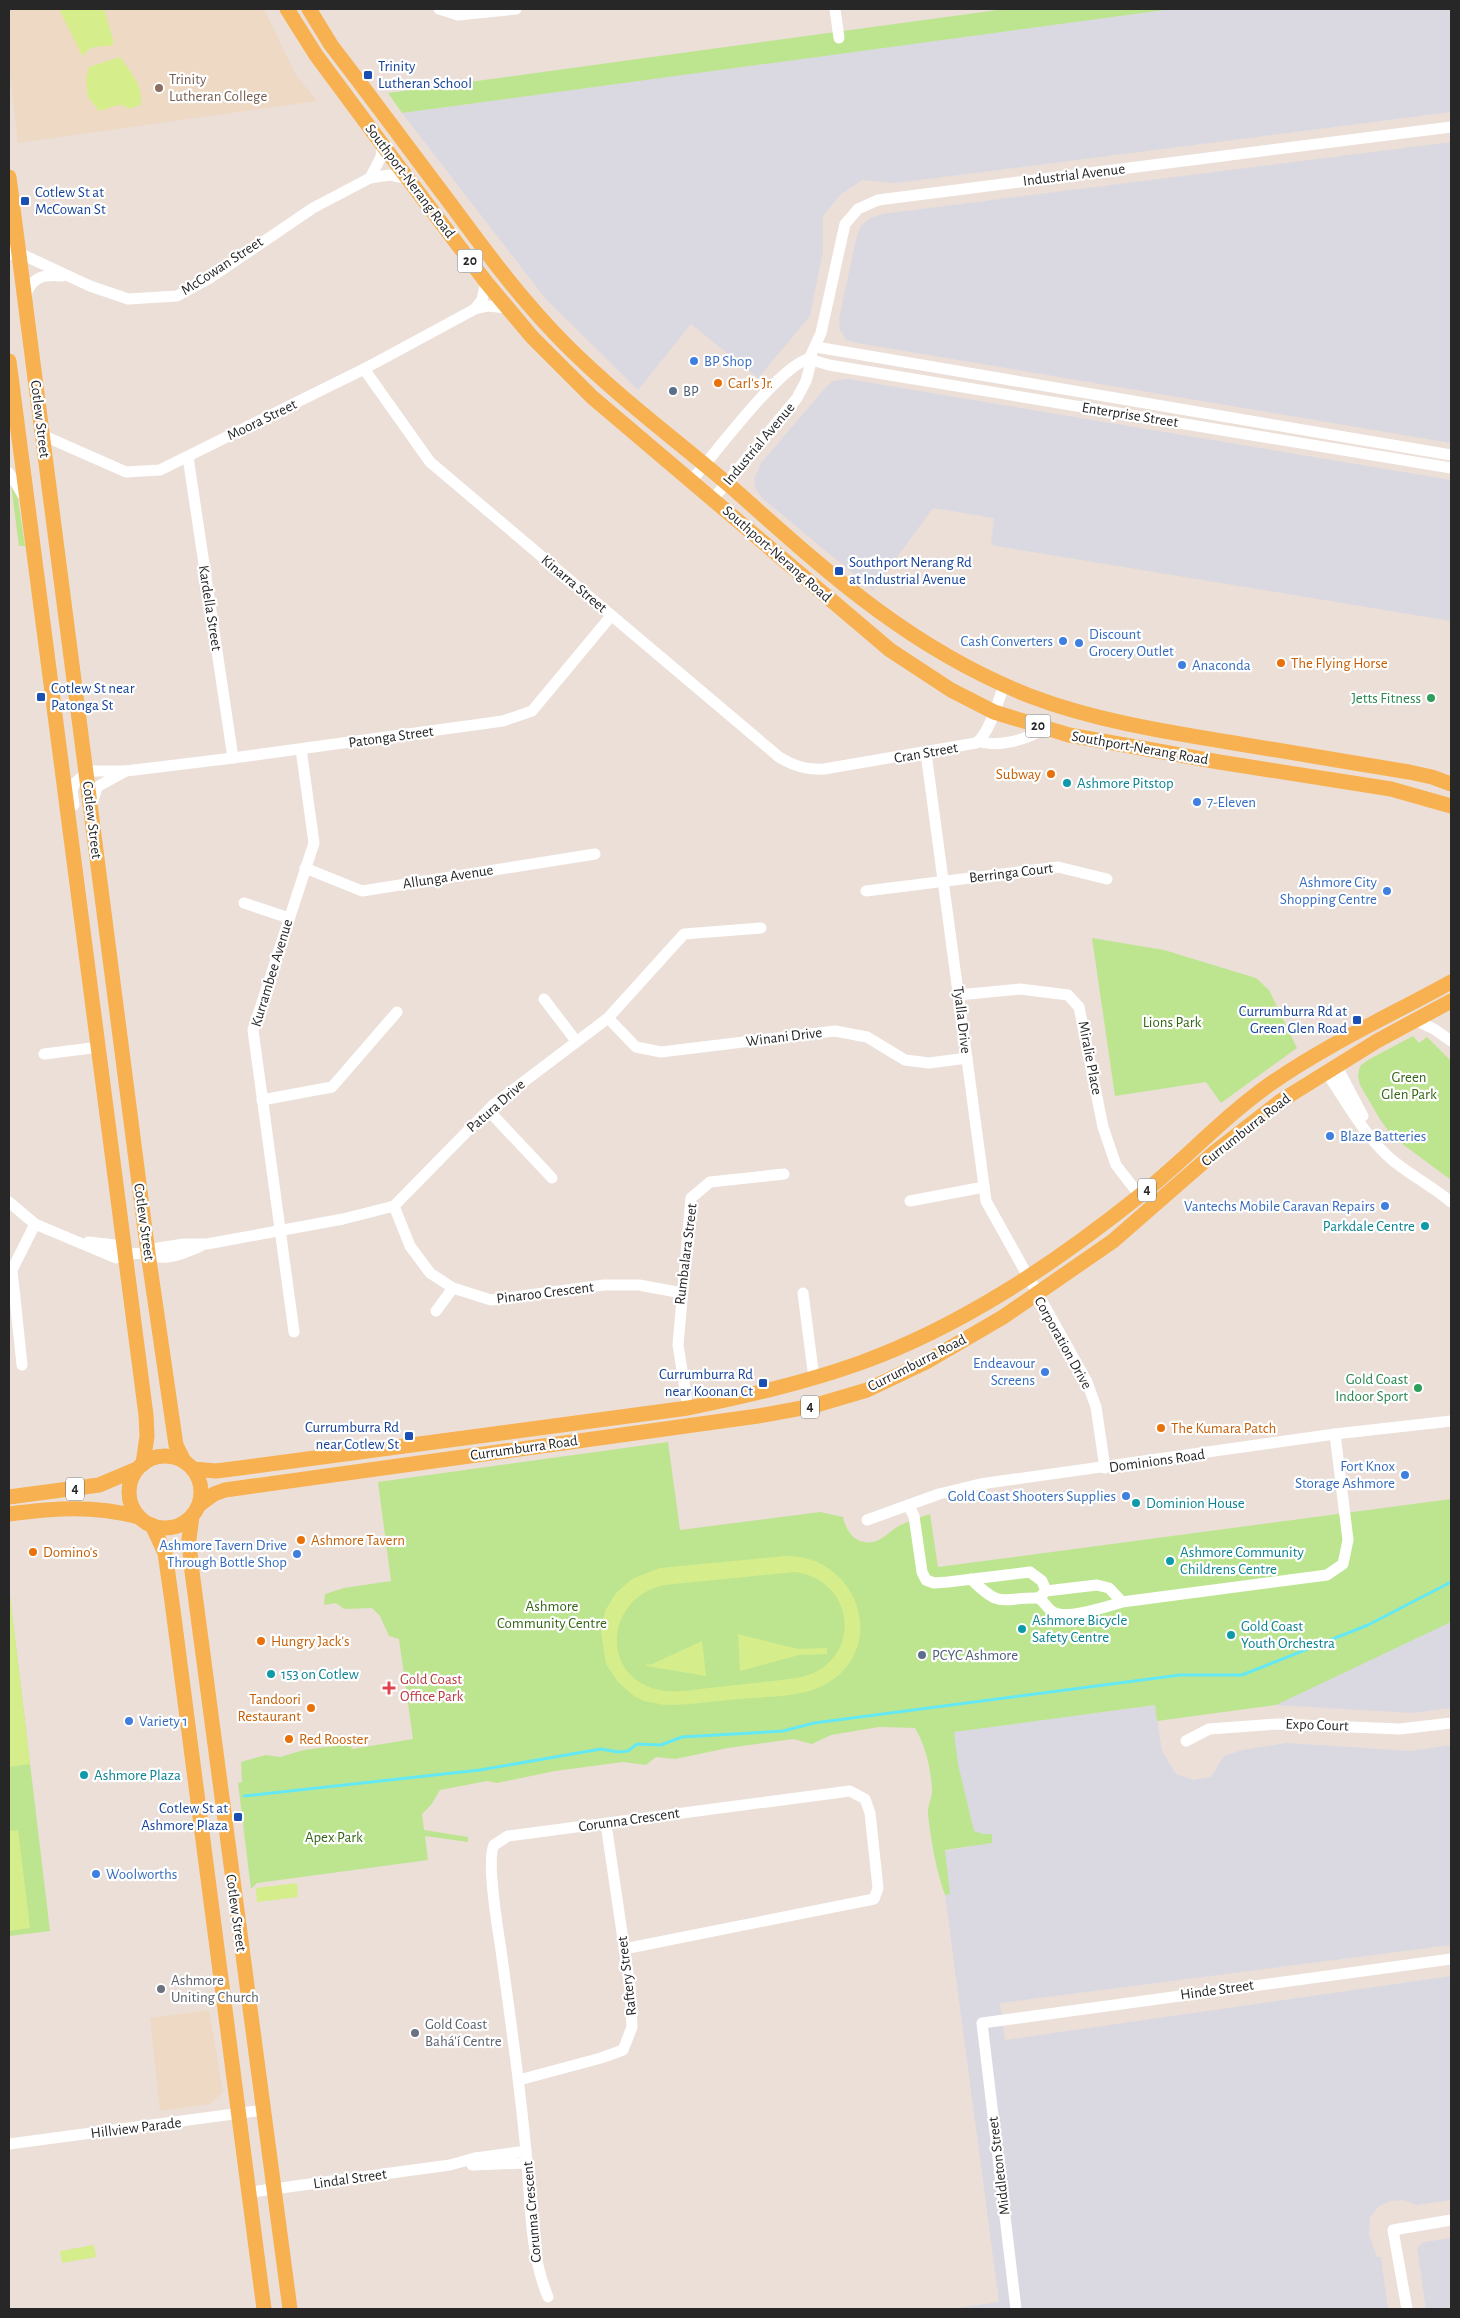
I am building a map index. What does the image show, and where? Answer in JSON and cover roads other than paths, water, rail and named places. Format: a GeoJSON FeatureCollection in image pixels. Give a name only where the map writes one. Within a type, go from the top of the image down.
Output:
{"type":"FeatureCollection","features":[{"type":"Feature","properties":{"kind":"main road","name":"Southport-Nerang Road"},"geometry":{"type":"LineString","coordinates":[[286,9],[316,55],[408,179],[486,282],[538,344],[592,397],[890,650],[936,680],[994,712],[1069,735],[1265,770],[1391,789],[1426,797],[1451,806]]}},
{"type":"Feature","properties":{"kind":"main road","name":"Southport-Nerang Road"},"geometry":{"type":"LineString","coordinates":[[309,9],[331,45],[532,309],[604,381],[726,483],[817,564],[880,614],[928,646],[1004,684],[1074,710],[1154,730],[1432,777],[1451,784]]}},
{"type":"Feature","properties":{"kind":"main road","name":"Cotlew Street"},"geometry":{"type":"LineString","coordinates":[[9,177],[13,254],[25,297],[148,1253],[176,1444],[188,1465]]}},
{"type":"Feature","properties":{"kind":"main road","name":"Cotlew Street"},"geometry":{"type":"LineString","coordinates":[[9,361],[11,406],[28,502],[100,1047],[146,1415],[147,1436],[140,1466]]}},
{"type":"Feature","properties":{"kind":"main road"},"geometry":{"type":"LineString","coordinates":[[1426,797],[1432,777]]}},
{"type":"Feature","properties":{"kind":"main road","name":"Currumburra Road"},"geometry":{"type":"LineString","coordinates":[[188,1465],[216,1471],[688,1408],[746,1396],[861,1363],[952,1322],[1027,1278],[1087,1237],[1140,1196],[1244,1104],[1319,1053],[1451,982]]}},
{"type":"Feature","properties":{"kind":"main road","name":"Currumburra Road"},"geometry":{"type":"LineString","coordinates":[[195,1511],[214,1494],[225,1490],[758,1416],[813,1406],[867,1390],[926,1362],[1037,1295],[1119,1236],[1215,1152],[1257,1119],[1331,1068],[1451,1001]]}},
{"type":"Feature","properties":{"kind":"main road"},"geometry":{"type":"LineString","coordinates":[[1319,1053],[1331,1068]]}},
{"type":"Feature","properties":{"kind":"main road"},"geometry":{"type":"LineString","coordinates":[[688,1408],[696,1415],[758,1416]]}},
{"type":"Feature","properties":{"kind":"main road","name":"4"},"geometry":{"type":"LineString","coordinates":[[9,1497],[99,1485],[156,1457],[170,1456],[188,1465]]}},
{"type":"Feature","properties":{"kind":"main road"},"geometry":{"type":"LineString","coordinates":[[188,1465],[201,1486],[195,1511]]}},
{"type":"Feature","properties":{"kind":"main road"},"geometry":{"type":"LineString","coordinates":[[139,1516],[132,1506],[130,1493],[131,1480],[140,1466]]}},
{"type":"Feature","properties":{"kind":"main road","name":"4"},"geometry":{"type":"LineString","coordinates":[[9,1514],[80,1508],[113,1510],[139,1516],[152,1526],[174,1527],[195,1511]]}},
{"type":"Feature","properties":{"kind":"main road","name":"Cotlew Street"},"geometry":{"type":"LineString","coordinates":[[195,1511],[189,1539],[191,1564],[290,2309]]}},
{"type":"Feature","properties":{"kind":"main road","name":"Cotlew Street"},"geometry":{"type":"LineString","coordinates":[[152,1526],[164,1553],[168,1573],[251,2192],[264,2309]]}},
{"type":"Feature","properties":{"kind":"street"},"geometry":{"type":"LineString","coordinates":[[440,9],[458,15],[516,9]]}},
{"type":"Feature","properties":{"kind":"street"},"geometry":{"type":"LineString","coordinates":[[835,9],[839,38]]}},
{"type":"Feature","properties":{"kind":"street","name":"Industrial Avenue"},"geometry":{"type":"LineString","coordinates":[[691,481],[775,383],[797,364],[809,359],[816,347],[845,224],[853,213],[871,202],[1451,127]]}},
{"type":"Feature","properties":{"kind":"street"},"geometry":{"type":"LineString","coordinates":[[370,178],[381,157],[382,143]]}},
{"type":"Feature","properties":{"kind":"street","name":"McCowan Street"},"geometry":{"type":"LineString","coordinates":[[13,254],[90,286],[128,299],[177,296],[210,278],[297,218],[370,178],[390,175],[408,179]]}},
{"type":"Feature","properties":{"kind":"street"},"geometry":{"type":"LineString","coordinates":[[9,234],[13,254]]}},
{"type":"Feature","properties":{"kind":"street"},"geometry":{"type":"LineString","coordinates":[[25,297],[29,285],[36,278],[48,275],[70,277]]}},
{"type":"Feature","properties":{"kind":"street"},"geometry":{"type":"LineString","coordinates":[[475,309],[482,300],[486,282]]}},
{"type":"Feature","properties":{"kind":"street","name":"Moora Street"},"geometry":{"type":"LineString","coordinates":[[42,435],[126,472],[160,470],[364,369],[475,309],[488,306],[507,308]]}},
{"type":"Feature","properties":{"kind":"street","name":"Enterprise Street"},"geometry":{"type":"LineString","coordinates":[[816,347],[1451,455]]}},
{"type":"Feature","properties":{"kind":"street","name":"Industrial Avenue"},"geometry":{"type":"LineString","coordinates":[[713,499],[797,398],[806,381],[810,366],[809,359]]}},
{"type":"Feature","properties":{"kind":"street","name":"Enterprise Street"},"geometry":{"type":"LineString","coordinates":[[809,359],[829,365],[1451,468]]}},
{"type":"Feature","properties":{"kind":"street","name":"Kinarra Street"},"geometry":{"type":"LineString","coordinates":[[364,369],[430,462],[779,757],[793,766],[810,770]]}},
{"type":"Feature","properties":{"kind":"street","name":"Kardella Street"},"geometry":{"type":"LineString","coordinates":[[188,457],[233,758]]}},
{"type":"Feature","properties":{"kind":"street"},"geometry":{"type":"LineString","coordinates":[[9,473],[28,502]]}},
{"type":"Feature","properties":{"kind":"street","name":"Patonga Street"},"geometry":{"type":"LineString","coordinates":[[86,773],[104,770],[126,771],[233,758],[503,721],[532,711],[611,616]]}},
{"type":"Feature","properties":{"kind":"street"},"geometry":{"type":"LineString","coordinates":[[980,742],[1004,684]]}},
{"type":"Feature","properties":{"kind":"street","name":"Cran Street"},"geometry":{"type":"LineString","coordinates":[[810,770],[926,753],[980,742],[992,744],[1031,737],[1045,728]]}},
{"type":"Feature","properties":{"kind":"street","name":"Kurrambee Avenue"},"geometry":{"type":"LineString","coordinates":[[294,1332],[253,1030],[314,842],[301,749]]}},
{"type":"Feature","properties":{"kind":"street","name":"Tyalla Drive"},"geometry":{"type":"LineString","coordinates":[[926,753],[986,1201],[1027,1278]]}},
{"type":"Feature","properties":{"kind":"street","name":"Patonga Street"},"geometry":{"type":"LineString","coordinates":[[91,815],[93,795],[97,786],[126,771]]}},
{"type":"Feature","properties":{"kind":"street"},"geometry":{"type":"LineString","coordinates":[[76,874],[78,837],[72,790],[77,779],[86,773]]}},
{"type":"Feature","properties":{"kind":"street","name":"Allunga Avenue"},"geometry":{"type":"LineString","coordinates":[[305,868],[362,891],[595,854]]}},
{"type":"Feature","properties":{"kind":"street","name":"Berringa Court"},"geometry":{"type":"LineString","coordinates":[[866,891],[1058,867],[1107,879]]}},
{"type":"Feature","properties":{"kind":"street"},"geometry":{"type":"LineString","coordinates":[[244,903],[289,918]]}},
{"type":"Feature","properties":{"kind":"street","name":"Patura Drive"},"geometry":{"type":"LineString","coordinates":[[394,1206],[488,1110],[608,1018],[684,934],[761,928]]}},
{"type":"Feature","properties":{"kind":"street","name":"Miralie Place"},"geometry":{"type":"LineString","coordinates":[[958,995],[1020,989],[1068,995],[1079,1007],[1103,1127],[1116,1165],[1140,1196]]}},
{"type":"Feature","properties":{"kind":"street"},"geometry":{"type":"LineString","coordinates":[[544,1000],[576,1041]]}},
{"type":"Feature","properties":{"kind":"street"},"geometry":{"type":"LineString","coordinates":[[262,1100],[332,1086],[396,1012]]}},
{"type":"Feature","properties":{"kind":"street","name":"Winani Drive"},"geometry":{"type":"LineString","coordinates":[[608,1018],[636,1046],[661,1052],[835,1031],[867,1037],[905,1060],[929,1063],[967,1058]]}},
{"type":"Feature","properties":{"kind":"street"},"geometry":{"type":"LineString","coordinates":[[1414,1020],[1434,1029],[1451,1041]]}},
{"type":"Feature","properties":{"kind":"street"},"geometry":{"type":"LineString","coordinates":[[44,1054],[100,1047]]}},
{"type":"Feature","properties":{"kind":"street"},"geometry":{"type":"LineString","coordinates":[[1331,1068],[1375,1142],[1396,1162],[1451,1202]]}},
{"type":"Feature","properties":{"kind":"street"},"geometry":{"type":"LineString","coordinates":[[488,1110],[552,1178]]}},
{"type":"Feature","properties":{"kind":"street","name":"Rumbalara Street"},"geometry":{"type":"LineString","coordinates":[[688,1408],[678,1345],[691,1198],[710,1182],[784,1174]]}},
{"type":"Feature","properties":{"kind":"street"},"geometry":{"type":"LineString","coordinates":[[910,1201],[984,1187]]}},
{"type":"Feature","properties":{"kind":"street"},"geometry":{"type":"LineString","coordinates":[[9,1202],[35,1224],[72,1240],[115,1245],[126,1254],[148,1253],[160,1258],[185,1253],[207,1244],[343,1219],[394,1206]]}},
{"type":"Feature","properties":{"kind":"street","name":"Pinaroo Crescent"},"geometry":{"type":"LineString","coordinates":[[394,1206],[410,1246],[430,1273],[453,1288],[491,1300],[604,1286],[639,1285],[682,1293]]}},
{"type":"Feature","properties":{"kind":"street"},"geometry":{"type":"LineString","coordinates":[[22,1365],[12,1270],[35,1224]]}},
{"type":"Feature","properties":{"kind":"street","name":"Corporation Drive"},"geometry":{"type":"LineString","coordinates":[[1027,1278],[1089,1388],[1097,1414],[1105,1468]]}},
{"type":"Feature","properties":{"kind":"street"},"geometry":{"type":"LineString","coordinates":[[436,1311],[453,1288]]}},
{"type":"Feature","properties":{"kind":"street"},"geometry":{"type":"LineString","coordinates":[[803,1293],[814,1378]]}},
{"type":"Feature","properties":{"kind":"street","name":"Dominions Road"},"geometry":{"type":"LineString","coordinates":[[867,1520],[939,1494],[980,1484],[1105,1468],[1334,1434],[1451,1421]]}},
{"type":"Feature","properties":{"kind":"street"},"geometry":{"type":"LineString","coordinates":[[908,1505],[914,1516],[922,1572],[926,1580],[934,1583],[1030,1572],[1042,1581],[1043,1595],[1053,1612],[1061,1614],[1095,1610],[1122,1602],[1326,1575],[1343,1564],[1348,1540],[1334,1434]]}},
{"type":"Feature","properties":{"kind":"street"},"geometry":{"type":"LineString","coordinates":[[971,1579],[996,1601],[1006,1602],[1096,1585],[1109,1588],[1122,1602]]}},
{"type":"Feature","properties":{"kind":"street","name":"Expo Court"},"geometry":{"type":"LineString","coordinates":[[1186,1741],[1209,1729],[1277,1724],[1400,1729],[1451,1723]]}},
{"type":"Feature","properties":{"kind":"street","name":"Corunna Crescent"},"geometry":{"type":"LineString","coordinates":[[548,2298],[537,2269],[529,2206],[527,2157],[519,2080],[498,1934],[492,1849],[496,1842],[508,1836],[850,1791],[865,1799],[870,1813],[878,1888],[876,1895],[871,1900],[624,1949]]}},
{"type":"Feature","properties":{"kind":"street","name":"Raftery Street"},"geometry":{"type":"LineString","coordinates":[[519,2080],[601,2058],[623,2050],[632,2027],[624,1949],[606,1824]]}},
{"type":"Feature","properties":{"kind":"street","name":"Hinde Street"},"geometry":{"type":"LineString","coordinates":[[982,2023],[1451,1958]]}},
{"type":"Feature","properties":{"kind":"street","name":"Middleton Street"},"geometry":{"type":"LineString","coordinates":[[982,2023],[1016,2309]]}},
{"type":"Feature","properties":{"kind":"street","name":"Hillview Parade"},"geometry":{"type":"LineString","coordinates":[[9,2144],[263,2110]]}},
{"type":"Feature","properties":{"kind":"street","name":"Lindal Street"},"geometry":{"type":"LineString","coordinates":[[251,2192],[450,2165],[527,2157]]}},
{"type":"Feature","properties":{"kind":"street"},"geometry":{"type":"LineString","coordinates":[[1407,2309],[1393,2230],[1451,2220]]}},
{"type":"Feature","properties":{"kind":"waterway"},"geometry":{"type":"LineString","coordinates":[[244,1796],[480,1770],[601,1749],[618,1752],[628,1751],[637,1744],[661,1745],[682,1737],[783,1731],[814,1723],[1180,1675],[1242,1675],[1368,1625],[1451,1582]]}},
{"type":"Feature","properties":{"kind":"place","name":"Trinity Lutheran School"},"geometry":{"type":"Point","coordinates":[368,75]}},
{"type":"Feature","properties":{"kind":"place","name":"Trinity Lutheran College"},"geometry":{"type":"Point","coordinates":[159,88]}},
{"type":"Feature","properties":{"kind":"place","name":"Cotlew St at McCowan St"},"geometry":{"type":"Point","coordinates":[25,201]}},
{"type":"Feature","properties":{"kind":"place","name":"BP Shop"},"geometry":{"type":"Point","coordinates":[694,361]}},
{"type":"Feature","properties":{"kind":"place","name":"Carl's Jr."},"geometry":{"type":"Point","coordinates":[718,383]}},
{"type":"Feature","properties":{"kind":"place","name":"BP"},"geometry":{"type":"Point","coordinates":[673,391]}},
{"type":"Feature","properties":{"kind":"place","name":"Southport Nerang Rd at Industrial Avenue"},"geometry":{"type":"Point","coordinates":[839,571]}},
{"type":"Feature","properties":{"kind":"place","name":"Cash Converters"},"geometry":{"type":"Point","coordinates":[1063,641]}},
{"type":"Feature","properties":{"kind":"place","name":"Discount Grocery Outlet"},"geometry":{"type":"Point","coordinates":[1079,643]}},
{"type":"Feature","properties":{"kind":"place","name":"The Flying Horse"},"geometry":{"type":"Point","coordinates":[1281,663]}},
{"type":"Feature","properties":{"kind":"place","name":"Anaconda"},"geometry":{"type":"Point","coordinates":[1182,665]}},
{"type":"Feature","properties":{"kind":"place","name":"Cotlew St near Patonga St"},"geometry":{"type":"Point","coordinates":[41,697]}},
{"type":"Feature","properties":{"kind":"place","name":"Jetts Fitness"},"geometry":{"type":"Point","coordinates":[1431,698]}},
{"type":"Feature","properties":{"kind":"place","name":"Subway"},"geometry":{"type":"Point","coordinates":[1051,774]}},
{"type":"Feature","properties":{"kind":"place","name":"Ashmore Pitstop"},"geometry":{"type":"Point","coordinates":[1067,783]}},
{"type":"Feature","properties":{"kind":"place","name":"7-Eleven"},"geometry":{"type":"Point","coordinates":[1197,802]}},
{"type":"Feature","properties":{"kind":"place","name":"Ashmore City Shopping Centre"},"geometry":{"type":"Point","coordinates":[1387,891]}},
{"type":"Feature","properties":{"kind":"place","name":"Currumburra Rd at Green Glen Road"},"geometry":{"type":"Point","coordinates":[1357,1020]}},
{"type":"Feature","properties":{"kind":"place","name":"Blaze Batteries"},"geometry":{"type":"Point","coordinates":[1330,1136]}},
{"type":"Feature","properties":{"kind":"place","name":"Vantechs Mobile Caravan Repairs"},"geometry":{"type":"Point","coordinates":[1385,1206]}},
{"type":"Feature","properties":{"kind":"place","name":"Parkdale Centre"},"geometry":{"type":"Point","coordinates":[1425,1226]}},
{"type":"Feature","properties":{"kind":"place","name":"Endeavour Screens"},"geometry":{"type":"Point","coordinates":[1045,1372]}},
{"type":"Feature","properties":{"kind":"place","name":"Currumburra Rd near Koonan Ct"},"geometry":{"type":"Point","coordinates":[763,1383]}},
{"type":"Feature","properties":{"kind":"place","name":"Gold Coast Indoor Sport"},"geometry":{"type":"Point","coordinates":[1418,1388]}},
{"type":"Feature","properties":{"kind":"place","name":"The Kumara Patch"},"geometry":{"type":"Point","coordinates":[1161,1428]}},
{"type":"Feature","properties":{"kind":"place","name":"Currumburra Rd near Cotlew St"},"geometry":{"type":"Point","coordinates":[409,1436]}},
{"type":"Feature","properties":{"kind":"place","name":"Fort Knox Storage Ashmore"},"geometry":{"type":"Point","coordinates":[1405,1475]}},
{"type":"Feature","properties":{"kind":"place","name":"Gold Coast Shooters Supplies"},"geometry":{"type":"Point","coordinates":[1126,1496]}},
{"type":"Feature","properties":{"kind":"place","name":"Dominion House"},"geometry":{"type":"Point","coordinates":[1136,1503]}},
{"type":"Feature","properties":{"kind":"place","name":"Ashmore Tavern"},"geometry":{"type":"Point","coordinates":[301,1540]}},
{"type":"Feature","properties":{"kind":"place","name":"Domino's"},"geometry":{"type":"Point","coordinates":[33,1552]}},
{"type":"Feature","properties":{"kind":"place","name":"Ashmore Tavern Drive Through Bottle Shop"},"geometry":{"type":"Point","coordinates":[297,1554]}},
{"type":"Feature","properties":{"kind":"place","name":"Ashmore Community Childrens Centre"},"geometry":{"type":"Point","coordinates":[1170,1561]}},
{"type":"Feature","properties":{"kind":"place","name":"Ashmore Bicycle Safety Centre"},"geometry":{"type":"Point","coordinates":[1022,1629]}},
{"type":"Feature","properties":{"kind":"place","name":"Gold Coast Youth Orchestra"},"geometry":{"type":"Point","coordinates":[1231,1635]}},
{"type":"Feature","properties":{"kind":"place","name":"Hungry Jack's"},"geometry":{"type":"Point","coordinates":[261,1641]}},
{"type":"Feature","properties":{"kind":"place","name":"PCYC Ashmore"},"geometry":{"type":"Point","coordinates":[922,1655]}},
{"type":"Feature","properties":{"kind":"place","name":"153 on Cotlew"},"geometry":{"type":"Point","coordinates":[271,1674]}},
{"type":"Feature","properties":{"kind":"place","name":"Gold Coast Office Park"},"geometry":{"type":"Point","coordinates":[389,1688]}},
{"type":"Feature","properties":{"kind":"place","name":"Tandoori Restaurant"},"geometry":{"type":"Point","coordinates":[311,1708]}},
{"type":"Feature","properties":{"kind":"place","name":"Variety 1"},"geometry":{"type":"Point","coordinates":[129,1721]}},
{"type":"Feature","properties":{"kind":"place","name":"Red Rooster"},"geometry":{"type":"Point","coordinates":[289,1739]}},
{"type":"Feature","properties":{"kind":"place","name":"Ashmore Plaza"},"geometry":{"type":"Point","coordinates":[84,1775]}},
{"type":"Feature","properties":{"kind":"place","name":"Cotlew St at Ashmore Plaza"},"geometry":{"type":"Point","coordinates":[238,1817]}},
{"type":"Feature","properties":{"kind":"place","name":"Woolworths"},"geometry":{"type":"Point","coordinates":[96,1874]}},
{"type":"Feature","properties":{"kind":"place","name":"Ashmore Uniting Church"},"geometry":{"type":"Point","coordinates":[161,1989]}},
{"type":"Feature","properties":{"kind":"place","name":"Gold Coast Bahá'í Centre"},"geometry":{"type":"Point","coordinates":[415,2033]}},
{"type":"Feature","properties":{"kind":"park label","name":"Lions Park"},"geometry":{"type":"Point","coordinates":[1172,1022]}},
{"type":"Feature","properties":{"kind":"park label","name":"Green Glen Park"},"geometry":{"type":"Point","coordinates":[1409,1086]}},
{"type":"Feature","properties":{"kind":"park label","name":"Ashmore Community Centre"},"geometry":{"type":"Point","coordinates":[552,1614]}},
{"type":"Feature","properties":{"kind":"park label","name":"Apex Park"},"geometry":{"type":"Point","coordinates":[334,1837]}}]}
